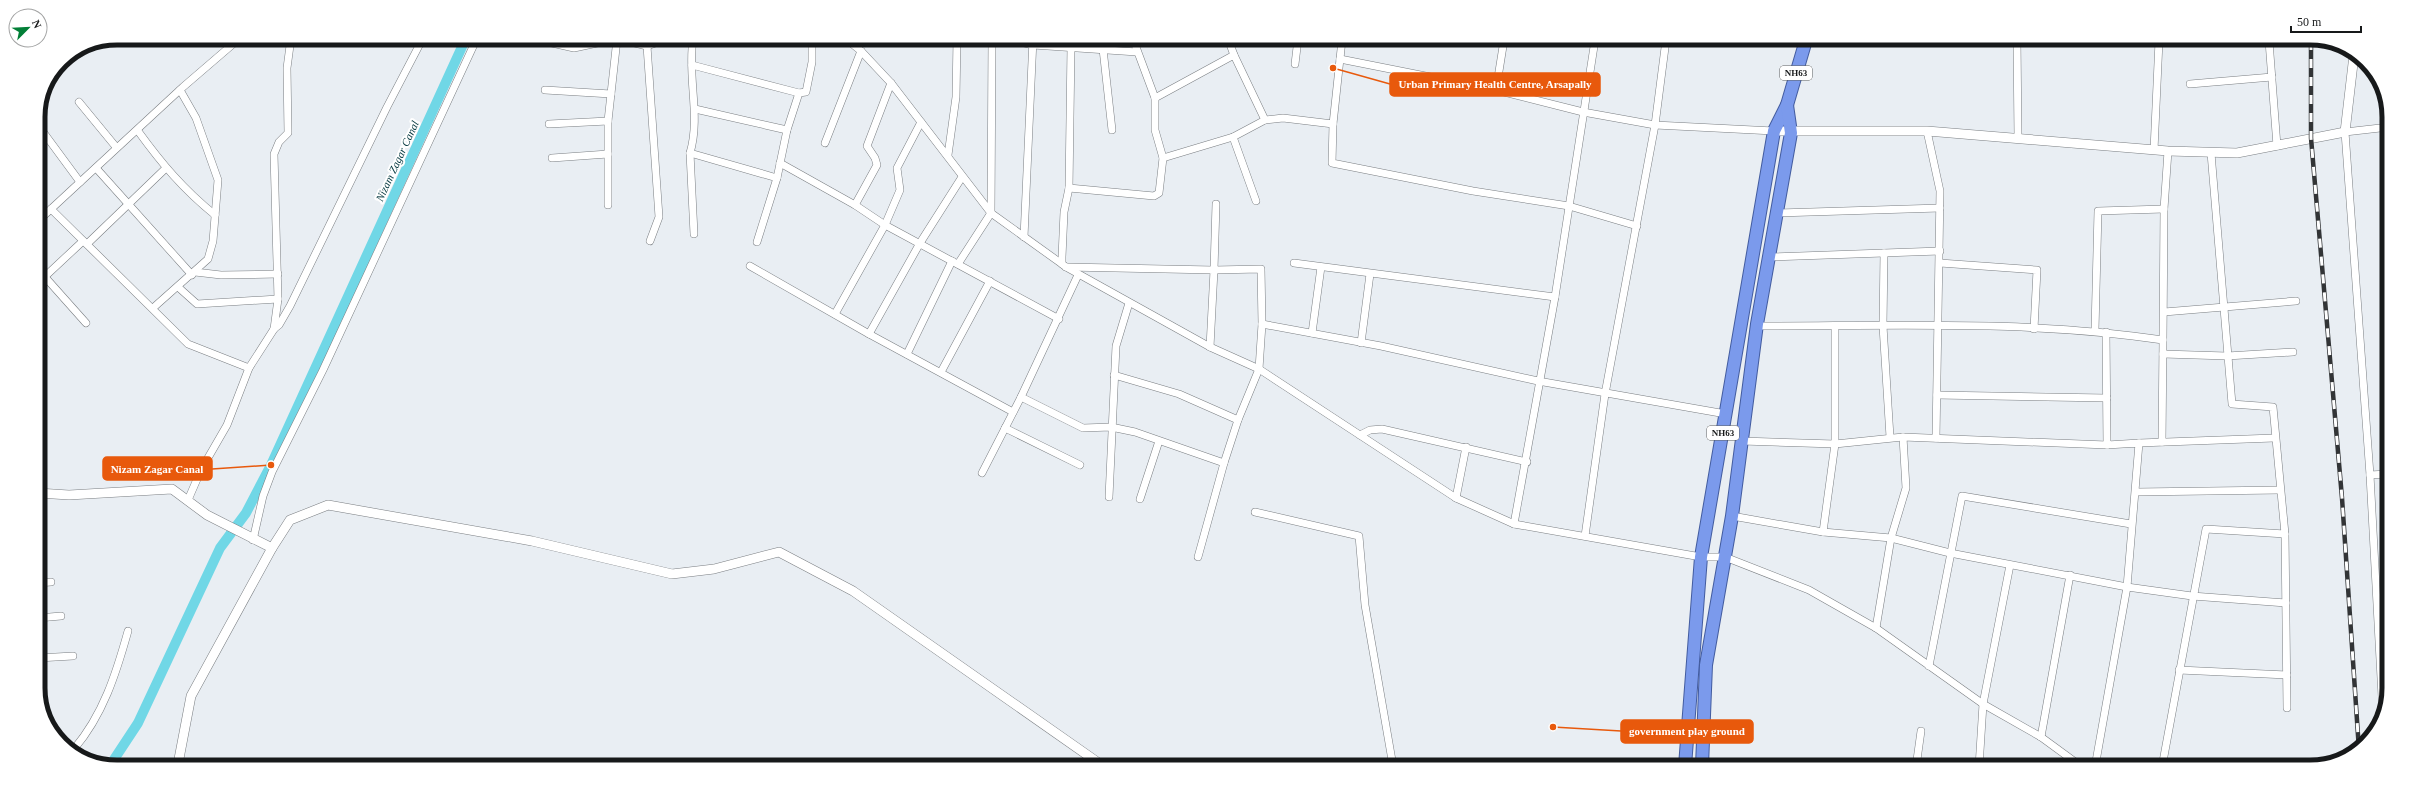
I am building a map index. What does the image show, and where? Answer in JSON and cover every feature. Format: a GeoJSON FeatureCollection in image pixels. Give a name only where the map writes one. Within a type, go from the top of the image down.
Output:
{"type":"FeatureCollection","features":[{"type":"Feature","properties":{"kind":"highway","name":"NH63"},"geometry":{"type":"LineString","coordinates":[[1685,760],[1701,557],[1774,131],[1787,105],[1805,45]]}},
{"type":"Feature","properties":{"kind":"highway","name":"NH63"},"geometry":{"type":"LineString","coordinates":[[1702,760],[1706,665],[1732,516],[1759,326],[1791,133],[1787,105]]}},
{"type":"Feature","properties":{"kind":"street"},"geometry":{"type":"LineString","coordinates":[[45,215],[96,168],[116,147],[138,131],[180,90],[232,45]]}},
{"type":"Feature","properties":{"kind":"street"},"geometry":{"type":"LineString","coordinates":[[274,329],[278,299],[278,274],[274,154],[279,142],[288,133],[287,68],[290,45]]}},
{"type":"Feature","properties":{"kind":"street"},"geometry":{"type":"LineString","coordinates":[[188,500],[201,470],[227,425],[249,368],[274,329],[279,325],[290,306],[387,107],[419,45]]}},
{"type":"Feature","properties":{"kind":"street"},"geometry":{"type":"LineString","coordinates":[[251,539],[269,479],[323,370],[474,45]]}},
{"type":"Feature","properties":{"kind":"street"},"geometry":{"type":"LineString","coordinates":[[562,45],[574,48],[588,45]]}},
{"type":"Feature","properties":{"kind":"street"},"geometry":{"type":"LineString","coordinates":[[608,205],[608,121],[616,45]]}},
{"type":"Feature","properties":{"kind":"street"},"geometry":{"type":"LineString","coordinates":[[643,45],[650,45]]}},
{"type":"Feature","properties":{"kind":"street"},"geometry":{"type":"LineString","coordinates":[[692,45],[690,55],[695,109],[694,141],[690,154],[694,234]]}},
{"type":"Feature","properties":{"kind":"street"},"geometry":{"type":"LineString","coordinates":[[692,65],[799,93],[806,92],[812,62],[812,45]]}},
{"type":"Feature","properties":{"kind":"street"},"geometry":{"type":"LineString","coordinates":[[854,45],[891,83],[948,155],[962,177],[991,213],[1078,275],[1210,347],[1259,369],[1456,498],[1514,524],[1701,557],[1725,557],[1801,586],[1876,628],[1983,704],[2041,737],[2072,760]]}},
{"type":"Feature","properties":{"kind":"street"},"geometry":{"type":"LineString","coordinates":[[948,155],[956,97],[957,45]]}},
{"type":"Feature","properties":{"kind":"street"},"geometry":{"type":"LineString","coordinates":[[907,354],[955,263],[991,213],[992,45]]}},
{"type":"Feature","properties":{"kind":"street"},"geometry":{"type":"LineString","coordinates":[[1024,237],[1033,45]]}},
{"type":"Feature","properties":{"kind":"street"},"geometry":{"type":"LineString","coordinates":[[1052,45],[1071,48],[1137,52]]}},
{"type":"Feature","properties":{"kind":"street"},"geometry":{"type":"LineString","coordinates":[[1069,188],[1154,196],[1159,193],[1161,189],[1163,158],[1155,130],[1155,98],[1135,45]]}},
{"type":"Feature","properties":{"kind":"street"},"geometry":{"type":"LineString","coordinates":[[1230,45],[1265,120]]}},
{"type":"Feature","properties":{"kind":"street"},"geometry":{"type":"LineString","coordinates":[[1295,64],[1297,45]]}},
{"type":"Feature","properties":{"kind":"street"},"geometry":{"type":"LineString","coordinates":[[1341,45],[1333,124],[1332,163],[1473,191],[1569,206],[1636,226]]}},
{"type":"Feature","properties":{"kind":"street"},"geometry":{"type":"LineString","coordinates":[[1496,90],[1503,45]]}},
{"type":"Feature","properties":{"kind":"street"},"geometry":{"type":"LineString","coordinates":[[1514,524],[1527,462],[1538,381],[1555,297],[1594,45]]}},
{"type":"Feature","properties":{"kind":"street"},"geometry":{"type":"LineString","coordinates":[[1585,536],[1605,394],[1654,125],[1665,45]]}},
{"type":"Feature","properties":{"kind":"street"},"geometry":{"type":"LineString","coordinates":[[2016,45],[2018,137]]}},
{"type":"Feature","properties":{"kind":"street"},"geometry":{"type":"LineString","coordinates":[[2154,150],[2159,45]]}},
{"type":"Feature","properties":{"kind":"street"},"geometry":{"type":"LineString","coordinates":[[2269,45],[2277,146]]}},
{"type":"Feature","properties":{"kind":"street"},"geometry":{"type":"LineString","coordinates":[[647,46],[660,217],[650,241]]}},
{"type":"Feature","properties":{"kind":"street"},"geometry":{"type":"LineString","coordinates":[[1064,266],[1064,212],[1069,188],[1071,48]]}},
{"type":"Feature","properties":{"kind":"street"},"geometry":{"type":"LineString","coordinates":[[1103,49],[1112,130]]}},
{"type":"Feature","properties":{"kind":"street"},"geometry":{"type":"LineString","coordinates":[[825,143],[861,51]]}},
{"type":"Feature","properties":{"kind":"street"},"geometry":{"type":"LineString","coordinates":[[1155,98],[1234,55]]}},
{"type":"Feature","properties":{"kind":"street"},"geometry":{"type":"LineString","coordinates":[[1340,59],[1496,90],[1583,112],[1654,125],[1791,133],[1927,131],[2018,137],[2154,150],[2211,153],[2237,153],[2345,132],[2382,127]]}},
{"type":"Feature","properties":{"kind":"street"},"geometry":{"type":"LineString","coordinates":[[2353,60],[2345,132],[2370,475],[2381,697]]}},
{"type":"Feature","properties":{"kind":"street"},"geometry":{"type":"LineString","coordinates":[[2190,84],[2272,78]]}},
{"type":"Feature","properties":{"kind":"street"},"geometry":{"type":"LineString","coordinates":[[855,205],[877,165],[875,158],[867,146],[891,83]]}},
{"type":"Feature","properties":{"kind":"street"},"geometry":{"type":"LineString","coordinates":[[153,308],[194,274],[211,253],[218,180],[196,118],[180,90]]}},
{"type":"Feature","properties":{"kind":"street"},"geometry":{"type":"LineString","coordinates":[[545,90],[611,94]]}},
{"type":"Feature","properties":{"kind":"street"},"geometry":{"type":"LineString","coordinates":[[757,242],[777,178],[787,130],[799,93]]}},
{"type":"Feature","properties":{"kind":"street"},"geometry":{"type":"LineString","coordinates":[[79,102],[116,147]]}},
{"type":"Feature","properties":{"kind":"street"},"geometry":{"type":"LineString","coordinates":[[695,109],[787,130]]}},
{"type":"Feature","properties":{"kind":"street"},"geometry":{"type":"LineString","coordinates":[[1163,158],[1234,137],[1265,120],[1283,118],[1333,124]]}},
{"type":"Feature","properties":{"kind":"street"},"geometry":{"type":"LineString","coordinates":[[549,124],[608,121]]}},
{"type":"Feature","properties":{"kind":"street"},"geometry":{"type":"LineString","coordinates":[[835,314],[885,225],[900,190],[897,168],[921,122]]}},
{"type":"Feature","properties":{"kind":"street"},"geometry":{"type":"LineString","coordinates":[[138,131],[165,169],[187,192],[215,215]]}},
{"type":"Feature","properties":{"kind":"street"},"geometry":{"type":"LineString","coordinates":[[1927,131],[1940,191],[1936,438]]}},
{"type":"Feature","properties":{"kind":"street"},"geometry":{"type":"LineString","coordinates":[[45,134],[80,182]]}},
{"type":"Feature","properties":{"kind":"street"},"geometry":{"type":"LineString","coordinates":[[1234,137],[1256,201]]}},
{"type":"Feature","properties":{"kind":"street"},"geometry":{"type":"LineString","coordinates":[[2162,442],[2164,209],[2168,151]]}},
{"type":"Feature","properties":{"kind":"street"},"geometry":{"type":"LineString","coordinates":[[2211,153],[2225,308],[2226,356],[2232,404],[2273,407],[2274,438],[2285,534],[2287,708]]}},
{"type":"Feature","properties":{"kind":"street"},"geometry":{"type":"LineString","coordinates":[[552,158],[608,154]]}},
{"type":"Feature","properties":{"kind":"street"},"geometry":{"type":"LineString","coordinates":[[690,154],[777,178]]}},
{"type":"Feature","properties":{"kind":"street"},"geometry":{"type":"LineString","coordinates":[[780,163],[855,205],[885,225],[990,280],[1059,319]]}},
{"type":"Feature","properties":{"kind":"street"},"geometry":{"type":"LineString","coordinates":[[96,168],[127,204],[194,274],[278,274]]}},
{"type":"Feature","properties":{"kind":"street"},"geometry":{"type":"LineString","coordinates":[[86,323],[45,277],[165,169]]}},
{"type":"Feature","properties":{"kind":"street"},"geometry":{"type":"LineString","coordinates":[[869,334],[920,243],[962,177]]}},
{"type":"Feature","properties":{"kind":"street"},"geometry":{"type":"LineString","coordinates":[[1210,347],[1216,204]]}},
{"type":"Feature","properties":{"kind":"street"},"geometry":{"type":"LineString","coordinates":[[1777,214],[1940,208]]}},
{"type":"Feature","properties":{"kind":"street"},"geometry":{"type":"LineString","coordinates":[[51,209],[190,345],[249,368]]}},
{"type":"Feature","properties":{"kind":"street"},"geometry":{"type":"LineString","coordinates":[[2095,330],[2098,211],[2164,209]]}},
{"type":"Feature","properties":{"kind":"street"},"geometry":{"type":"LineString","coordinates":[[1770,257],[1940,251]]}},
{"type":"Feature","properties":{"kind":"street"},"geometry":{"type":"LineString","coordinates":[[1884,253],[1883,326],[1890,437]]}},
{"type":"Feature","properties":{"kind":"street"},"geometry":{"type":"LineString","coordinates":[[1294,263],[1555,297]]}},
{"type":"Feature","properties":{"kind":"street"},"geometry":{"type":"LineString","coordinates":[[1940,263],[2037,270],[2034,329]]}},
{"type":"Feature","properties":{"kind":"street"},"geometry":{"type":"LineString","coordinates":[[750,266],[869,334],[1013,412]]}},
{"type":"Feature","properties":{"kind":"street"},"geometry":{"type":"LineString","coordinates":[[1064,266],[1214,270],[1261,269],[1262,324],[1259,369],[1238,420],[1224,463],[1198,558]]}},
{"type":"Feature","properties":{"kind":"street"},"geometry":{"type":"LineString","coordinates":[[1312,333],[1322,267]]}},
{"type":"Feature","properties":{"kind":"street"},"geometry":{"type":"LineString","coordinates":[[1361,343],[1370,274]]}},
{"type":"Feature","properties":{"kind":"street"},"geometry":{"type":"LineString","coordinates":[[982,473],[1059,319],[1078,275]]}},
{"type":"Feature","properties":{"kind":"street"},"geometry":{"type":"LineString","coordinates":[[941,372],[990,280]]}},
{"type":"Feature","properties":{"kind":"street"},"geometry":{"type":"LineString","coordinates":[[178,287],[197,304],[278,299]]}},
{"type":"Feature","properties":{"kind":"street"},"geometry":{"type":"LineString","coordinates":[[2164,312],[2296,301]]}},
{"type":"Feature","properties":{"kind":"street"},"geometry":{"type":"LineString","coordinates":[[1109,497],[1111,427],[1116,346],[1129,303]]}},
{"type":"Feature","properties":{"kind":"street"},"geometry":{"type":"LineString","coordinates":[[1262,324],[1605,394],[1726,414]]}},
{"type":"Feature","properties":{"kind":"street"},"geometry":{"type":"LineString","coordinates":[[1759,326],[1939,326],[2095,330],[2163,340]]}},
{"type":"Feature","properties":{"kind":"street"},"geometry":{"type":"LineString","coordinates":[[1823,532],[1835,444],[1835,326]]}},
{"type":"Feature","properties":{"kind":"street"},"geometry":{"type":"LineString","coordinates":[[2106,332],[2107,445]]}},
{"type":"Feature","properties":{"kind":"street"},"geometry":{"type":"LineString","coordinates":[[2163,354],[2226,356],[2293,352]]}},
{"type":"Feature","properties":{"kind":"street"},"geometry":{"type":"LineString","coordinates":[[1114,374],[1179,394],[1238,420]]}},
{"type":"Feature","properties":{"kind":"street"},"geometry":{"type":"LineString","coordinates":[[1937,395],[2107,398]]}},
{"type":"Feature","properties":{"kind":"street"},"geometry":{"type":"LineString","coordinates":[[1021,397],[1083,428],[1111,427],[1160,441],[1224,463]]}},
{"type":"Feature","properties":{"kind":"street"},"geometry":{"type":"LineString","coordinates":[[1005,428],[1080,465]]}},
{"type":"Feature","properties":{"kind":"street"},"geometry":{"type":"LineString","coordinates":[[1360,435],[1377,429],[1466,447],[1527,462]]}},
{"type":"Feature","properties":{"kind":"street"},"geometry":{"type":"LineString","coordinates":[[1742,441],[1835,444],[1890,437],[1903,437],[2107,445],[2140,442],[2274,438]]}},
{"type":"Feature","properties":{"kind":"street"},"geometry":{"type":"LineString","coordinates":[[1876,628],[1891,538],[1906,488],[1903,437]]}},
{"type":"Feature","properties":{"kind":"street"},"geometry":{"type":"LineString","coordinates":[[1140,499],[1160,441]]}},
{"type":"Feature","properties":{"kind":"street"},"geometry":{"type":"LineString","coordinates":[[2096,760],[2127,587],[2131,524],[2136,492],[2140,442]]}},
{"type":"Feature","properties":{"kind":"street"},"geometry":{"type":"LineString","coordinates":[[1456,498],[1466,447]]}},
{"type":"Feature","properties":{"kind":"street"},"geometry":{"type":"LineString","coordinates":[[2370,475],[2382,474]]}},
{"type":"Feature","properties":{"kind":"street"},"geometry":{"type":"LineString","coordinates":[[45,493],[69,495],[172,489],[207,515],[251,539],[272,548]]}},
{"type":"Feature","properties":{"kind":"street"},"geometry":{"type":"LineString","coordinates":[[2136,492],[2280,490]]}},
{"type":"Feature","properties":{"kind":"street"},"geometry":{"type":"LineString","coordinates":[[1929,666],[1962,496],[2131,524]]}},
{"type":"Feature","properties":{"kind":"street"},"geometry":{"type":"LineString","coordinates":[[179,760],[191,696],[272,548],[290,520],[328,505],[532,541],[672,574],[714,569],[779,552],[853,591],[1094,760]]}},
{"type":"Feature","properties":{"kind":"street"},"geometry":{"type":"LineString","coordinates":[[1254,512],[1359,536],[1365,605],[1392,760]]}},
{"type":"Feature","properties":{"kind":"street"},"geometry":{"type":"LineString","coordinates":[[1732,516],[1823,532],[1891,538],[1950,553],[2127,587],[2192,596],[2286,603]]}},
{"type":"Feature","properties":{"kind":"street"},"geometry":{"type":"LineString","coordinates":[[2163,760],[2192,596],[2206,529],[2285,534]]}},
{"type":"Feature","properties":{"kind":"street"},"geometry":{"type":"LineString","coordinates":[[1979,760],[1983,704],[2010,565]]}},
{"type":"Feature","properties":{"kind":"street"},"geometry":{"type":"LineString","coordinates":[[2041,737],[2070,575]]}},
{"type":"Feature","properties":{"kind":"street"},"geometry":{"type":"LineString","coordinates":[[45,582],[51,582]]}},
{"type":"Feature","properties":{"kind":"street"},"geometry":{"type":"LineString","coordinates":[[45,617],[61,616]]}},
{"type":"Feature","properties":{"kind":"street"},"geometry":{"type":"LineString","coordinates":[[75,747],[101,708],[116,675],[128,631]]}},
{"type":"Feature","properties":{"kind":"street"},"geometry":{"type":"LineString","coordinates":[[45,658],[73,656]]}},
{"type":"Feature","properties":{"kind":"street"},"geometry":{"type":"LineString","coordinates":[[2179,670],[2287,675]]}},
{"type":"Feature","properties":{"kind":"street"},"geometry":{"type":"LineString","coordinates":[[1917,760],[1921,731]]}},
{"type":"Feature","properties":{"kind":"waterway","name":"Nizam Zagar Canal"},"geometry":{"type":"LineString","coordinates":[[114,760],[138,723],[220,548],[246,513],[271,465],[463,45]]}},
{"type":"Feature","properties":{"kind":"railway"},"geometry":{"type":"LineString","coordinates":[[2311,45],[2311,138],[2342,498],[2358,742]]}},
{"type":"Feature","properties":{"kind":"place","name":"Urban Primary Health Centre, Arsapally"},"geometry":{"type":"Point","coordinates":[1333,68]}},
{"type":"Feature","properties":{"kind":"place","name":"Nizam Zagar Canal"},"geometry":{"type":"Point","coordinates":[271,465]}},
{"type":"Feature","properties":{"kind":"place","name":"government play ground"},"geometry":{"type":"Point","coordinates":[1553,727]}}]}
